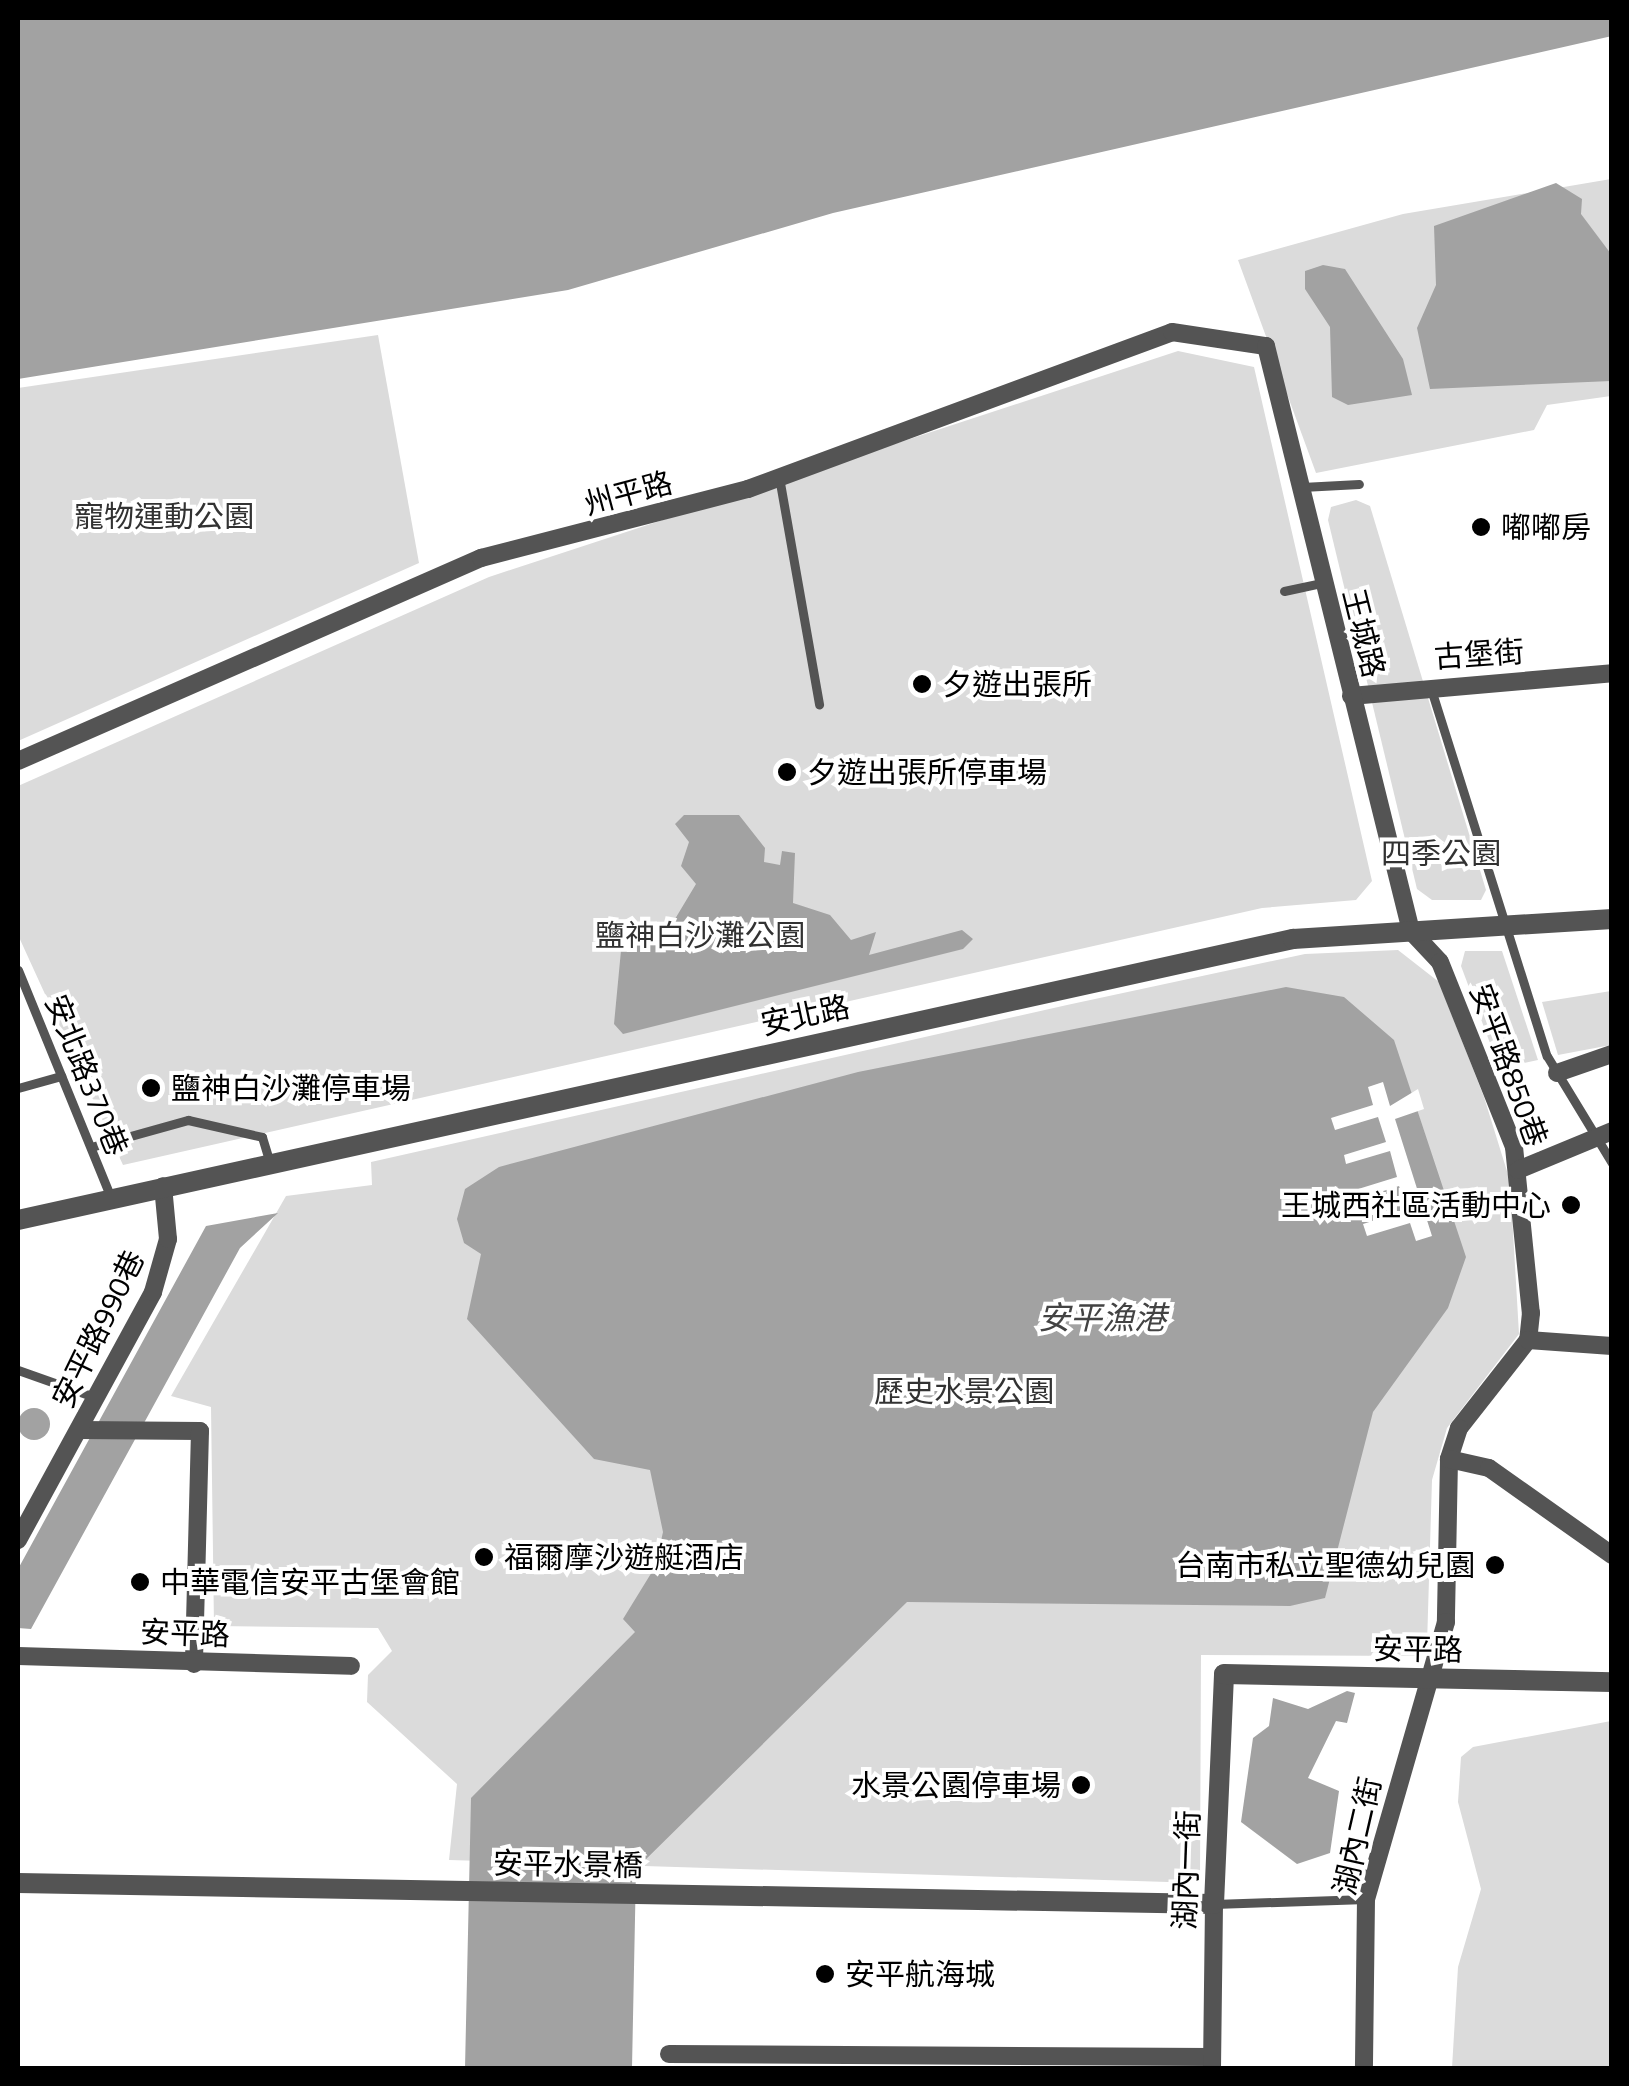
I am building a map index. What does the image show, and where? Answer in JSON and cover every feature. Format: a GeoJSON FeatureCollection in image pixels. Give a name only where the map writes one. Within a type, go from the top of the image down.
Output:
{"type":"FeatureCollection","features":[{"type":"Feature","properties":{"kind":"street","name":"州平路"},"geometry":{"type":"LineString","coordinates":[[18,762],[481,558],[779,477],[1172,332],[1266,346]]}},
{"type":"Feature","properties":{"kind":"street","name":"王城路"},"geometry":{"type":"LineString","coordinates":[[1266,346],[1411,931]]}},
{"type":"Feature","properties":{"kind":"street","name":"古堡街"},"geometry":{"type":"LineString","coordinates":[[1351,696],[1430,684],[1612,672]]}},
{"type":"Feature","properties":{"kind":"street","name":"安北路"},"geometry":{"type":"LineString","coordinates":[[18,1220],[1293,939],[1504,921],[1612,919]]}},
{"type":"Feature","properties":{"kind":"street","name":"安平路850巷"},"geometry":{"type":"LineString","coordinates":[[1411,931],[1440,962],[1518,1170],[1528,1340]]}},
{"type":"Feature","properties":{"kind":"street"},"geometry":{"type":"LineString","coordinates":[[1557,1073],[1612,1054]]}},
{"type":"Feature","properties":{"kind":"street"},"geometry":{"type":"LineString","coordinates":[[1518,1170],[1602,1133]]}},
{"type":"Feature","properties":{"kind":"street","name":"安平路990巷"},"geometry":{"type":"LineString","coordinates":[[18,1540],[97,1398],[164,1262],[163,1186]]}},
{"type":"Feature","properties":{"kind":"street"},"geometry":{"type":"LineString","coordinates":[[1424,1680],[1446,1622],[1449,1460],[1459,1428],[1528,1340],[1612,1346]]}},
{"type":"Feature","properties":{"kind":"street"},"geometry":{"type":"LineString","coordinates":[[80,1430],[200,1431],[194,1664]]}},
{"type":"Feature","properties":{"kind":"street"},"geometry":{"type":"LineString","coordinates":[[1449,1460],[1489,1468],[1612,1555]]}},
{"type":"Feature","properties":{"kind":"street","name":"安平路"},"geometry":{"type":"LineString","coordinates":[[18,1656],[351,1666]]}},
{"type":"Feature","properties":{"kind":"street","name":"安平路"},"geometry":{"type":"LineString","coordinates":[[1224,1674],[1612,1682]]}},
{"type":"Feature","properties":{"kind":"street","name":"湖內一街"},"geometry":{"type":"LineString","coordinates":[[1212,2063],[1224,1674]]}},
{"type":"Feature","properties":{"kind":"street","name":"湖內二街"},"geometry":{"type":"LineString","coordinates":[[1364,2068],[1366,1899],[1424,1680]]}},
{"type":"Feature","properties":{"kind":"street","name":"安平水景橋"},"geometry":{"type":"LineString","coordinates":[[18,1883],[1214,1904]]}},
{"type":"Feature","properties":{"kind":"street"},"geometry":{"type":"LineString","coordinates":[[669,2054],[1212,2063]]}},
{"type":"Feature","properties":{"kind":"lane"},"geometry":{"type":"LineString","coordinates":[[779,477],[819,705]]}},
{"type":"Feature","properties":{"kind":"lane"},"geometry":{"type":"LineString","coordinates":[[1300,487],[1359,484]]}},
{"type":"Feature","properties":{"kind":"lane"},"geometry":{"type":"LineString","coordinates":[[1284,590],[1324,583]]}},
{"type":"Feature","properties":{"kind":"lane"},"geometry":{"type":"LineString","coordinates":[[1430,684],[1504,921],[1557,1073],[1602,1133],[1610,1159]]}},
{"type":"Feature","properties":{"kind":"lane","name":"安北路370巷"},"geometry":{"type":"LineString","coordinates":[[19,976],[110,1198]]}},
{"type":"Feature","properties":{"kind":"lane"},"geometry":{"type":"LineString","coordinates":[[18,1088],[61,1076]]}},
{"type":"Feature","properties":{"kind":"lane"},"geometry":{"type":"LineString","coordinates":[[90,1147],[188,1120],[262,1136],[270,1163]]}},
{"type":"Feature","properties":{"kind":"lane"},"geometry":{"type":"LineString","coordinates":[[18,1370],[97,1398]]}},
{"type":"Feature","properties":{"kind":"lane"},"geometry":{"type":"LineString","coordinates":[[1214,1904],[1366,1899]]}},
{"type":"Feature","properties":{"kind":"green space"},"geometry":{"type":"Polygon","coordinates":[[[1611,179],[1611,396],[1547,405],[1534,430],[1316,473],[1238,260],[1403,214],[1611,179]]]}},
{"type":"Feature","properties":{"kind":"green space","name":"寵物運動公園"},"geometry":{"type":"Polygon","coordinates":[[[378,335],[419,563],[18,741],[18,388],[378,335]]]}},
{"type":"Feature","properties":{"kind":"green space","name":"鹽神白沙灘公園"},"geometry":{"type":"Polygon","coordinates":[[[1178,351],[1254,367],[1372,881],[1356,900],[1262,908],[123,1165],[18,935],[18,786],[489,577],[1178,351]]]}},
{"type":"Feature","properties":{"kind":"green space","name":"四季公園"},"geometry":{"type":"Polygon","coordinates":[[[1356,500],[1370,506],[1486,890],[1481,900],[1432,900],[1417,889],[1328,520],[1331,507],[1356,500]]]}},
{"type":"Feature","properties":{"kind":"green space","name":"歷史水景公園"},"geometry":{"type":"Polygon","coordinates":[[[1398,950],[1439,982],[1484,1097],[1510,1181],[1519,1334],[1447,1428],[1432,1480],[1427,1645],[1414,1656],[1201,1655],[1200,1883],[449,1860],[457,1784],[367,1702],[368,1675],[392,1651],[378,1628],[214,1626],[211,1407],[171,1396],[286,1196],[372,1185],[371,1162],[1067,1005],[1305,954],[1398,950]]]}},
{"type":"Feature","properties":{"kind":"green space","name":"四季公園"},"geometry":{"type":"Polygon","coordinates":[[[1465,951],[1502,951],[1538,1060],[1504,1067],[1496,1059],[1461,966],[1465,951]]]}},
{"type":"Feature","properties":{"kind":"green space"},"geometry":{"type":"Polygon","coordinates":[[[1611,991],[1611,1045],[1558,1055],[1542,1002],[1611,991]]]}},
{"type":"Feature","properties":{"kind":"green space"},"geometry":{"type":"Polygon","coordinates":[[[1611,1721],[1611,2068],[1452,2068],[1458,1967],[1481,1889],[1458,1802],[1461,1757],[1473,1747],[1611,1721]]]}},
{"type":"Feature","properties":{"kind":"water"},"geometry":{"type":"Polygon","coordinates":[[[18,18],[1611,18],[1612,36],[833,213],[568,290],[18,379],[18,18]]]}},
{"type":"Feature","properties":{"kind":"water"},"geometry":{"type":"Polygon","coordinates":[[[1556,183],[1582,199],[1581,214],[1611,254],[1611,381],[1430,389],[1417,328],[1436,285],[1434,226],[1556,183]]]}},
{"type":"Feature","properties":{"kind":"water"},"geometry":{"type":"Polygon","coordinates":[[[1323,265],[1345,269],[1403,359],[1412,395],[1348,405],[1332,397],[1330,327],[1305,289],[1305,271],[1323,265]]]}},
{"type":"Feature","properties":{"kind":"water"},"geometry":{"type":"Polygon","coordinates":[[[684,815],[739,815],[765,848],[764,862],[780,865],[782,851],[795,853],[793,903],[830,915],[851,940],[876,932],[869,955],[962,930],[973,939],[963,949],[623,1034],[614,1024],[622,940],[669,929],[696,884],[681,866],[689,842],[675,824],[684,815]]]}},
{"type":"Feature","properties":{"kind":"water","name":"安平漁港"},"geometry":{"type":"Polygon","coordinates":[[[1286,987],[1344,997],[1394,1040],[1466,1257],[1448,1308],[1373,1412],[1325,1598],[1290,1606],[907,1602],[636,1869],[632,2068],[465,2068],[471,1798],[635,1632],[623,1619],[655,1567],[663,1532],[650,1470],[594,1459],[467,1319],[481,1254],[464,1243],[457,1219],[465,1189],[499,1167],[858,1072],[1286,987]]]}},
{"type":"Feature","properties":{"kind":"water"},"geometry":{"type":"Polygon","coordinates":[[[278,1213],[240,1248],[31,1629],[18,1628],[18,1569],[206,1226],[278,1213]]]}},
{"type":"Feature","properties":{"kind":"water"},"geometry":{"type":"Polygon","coordinates":[[[34,1408],[46,1412],[50,1424],[46,1436],[34,1440],[22,1436],[18,1424],[22,1412],[34,1408]]]}},
{"type":"Feature","properties":{"kind":"water"},"geometry":{"type":"Polygon","coordinates":[[[1347,1691],[1355,1693],[1347,1723],[1336,1721],[1308,1778],[1339,1791],[1330,1853],[1297,1864],[1241,1822],[1253,1738],[1269,1726],[1273,1698],[1308,1709],[1347,1691]]]}},
{"type":"Feature","properties":{"kind":"pier"},"geometry":{"type":"Polygon","coordinates":[[[1383,1082],[1390,1106],[1418,1089],[1424,1109],[1395,1119],[1432,1236],[1416,1241],[1410,1223],[1367,1236],[1363,1224],[1407,1210],[1399,1186],[1358,1199],[1355,1190],[1397,1177],[1390,1151],[1346,1164],[1344,1155],[1386,1142],[1378,1117],[1335,1130],[1331,1118],[1373,1105],[1368,1087],[1383,1082]]]}},
{"type":"Feature","properties":{"kind":"place","name":"嘟嘟房"},"geometry":{"type":"Point","coordinates":[1481,527]}},
{"type":"Feature","properties":{"kind":"place","name":"夕遊出張所"},"geometry":{"type":"Point","coordinates":[922,684]}},
{"type":"Feature","properties":{"kind":"place","name":"夕遊出張所停車場"},"geometry":{"type":"Point","coordinates":[787,772]}},
{"type":"Feature","properties":{"kind":"place","name":"鹽神白沙灘停車場"},"geometry":{"type":"Point","coordinates":[151,1088]}},
{"type":"Feature","properties":{"kind":"place","name":"王城西社區活動中心"},"geometry":{"type":"Point","coordinates":[1571,1205]}},
{"type":"Feature","properties":{"kind":"place","name":"福爾摩沙遊艇酒店"},"geometry":{"type":"Point","coordinates":[484,1557]}},
{"type":"Feature","properties":{"kind":"place","name":"台南市私立聖德幼兒園"},"geometry":{"type":"Point","coordinates":[1495,1565]}},
{"type":"Feature","properties":{"kind":"place","name":"中華電信安平古堡會館"},"geometry":{"type":"Point","coordinates":[140,1582]}},
{"type":"Feature","properties":{"kind":"place","name":"水景公園停車場"},"geometry":{"type":"Point","coordinates":[1081,1785]}},
{"type":"Feature","properties":{"kind":"place","name":"安平航海城"},"geometry":{"type":"Point","coordinates":[825,1974]}}]}
